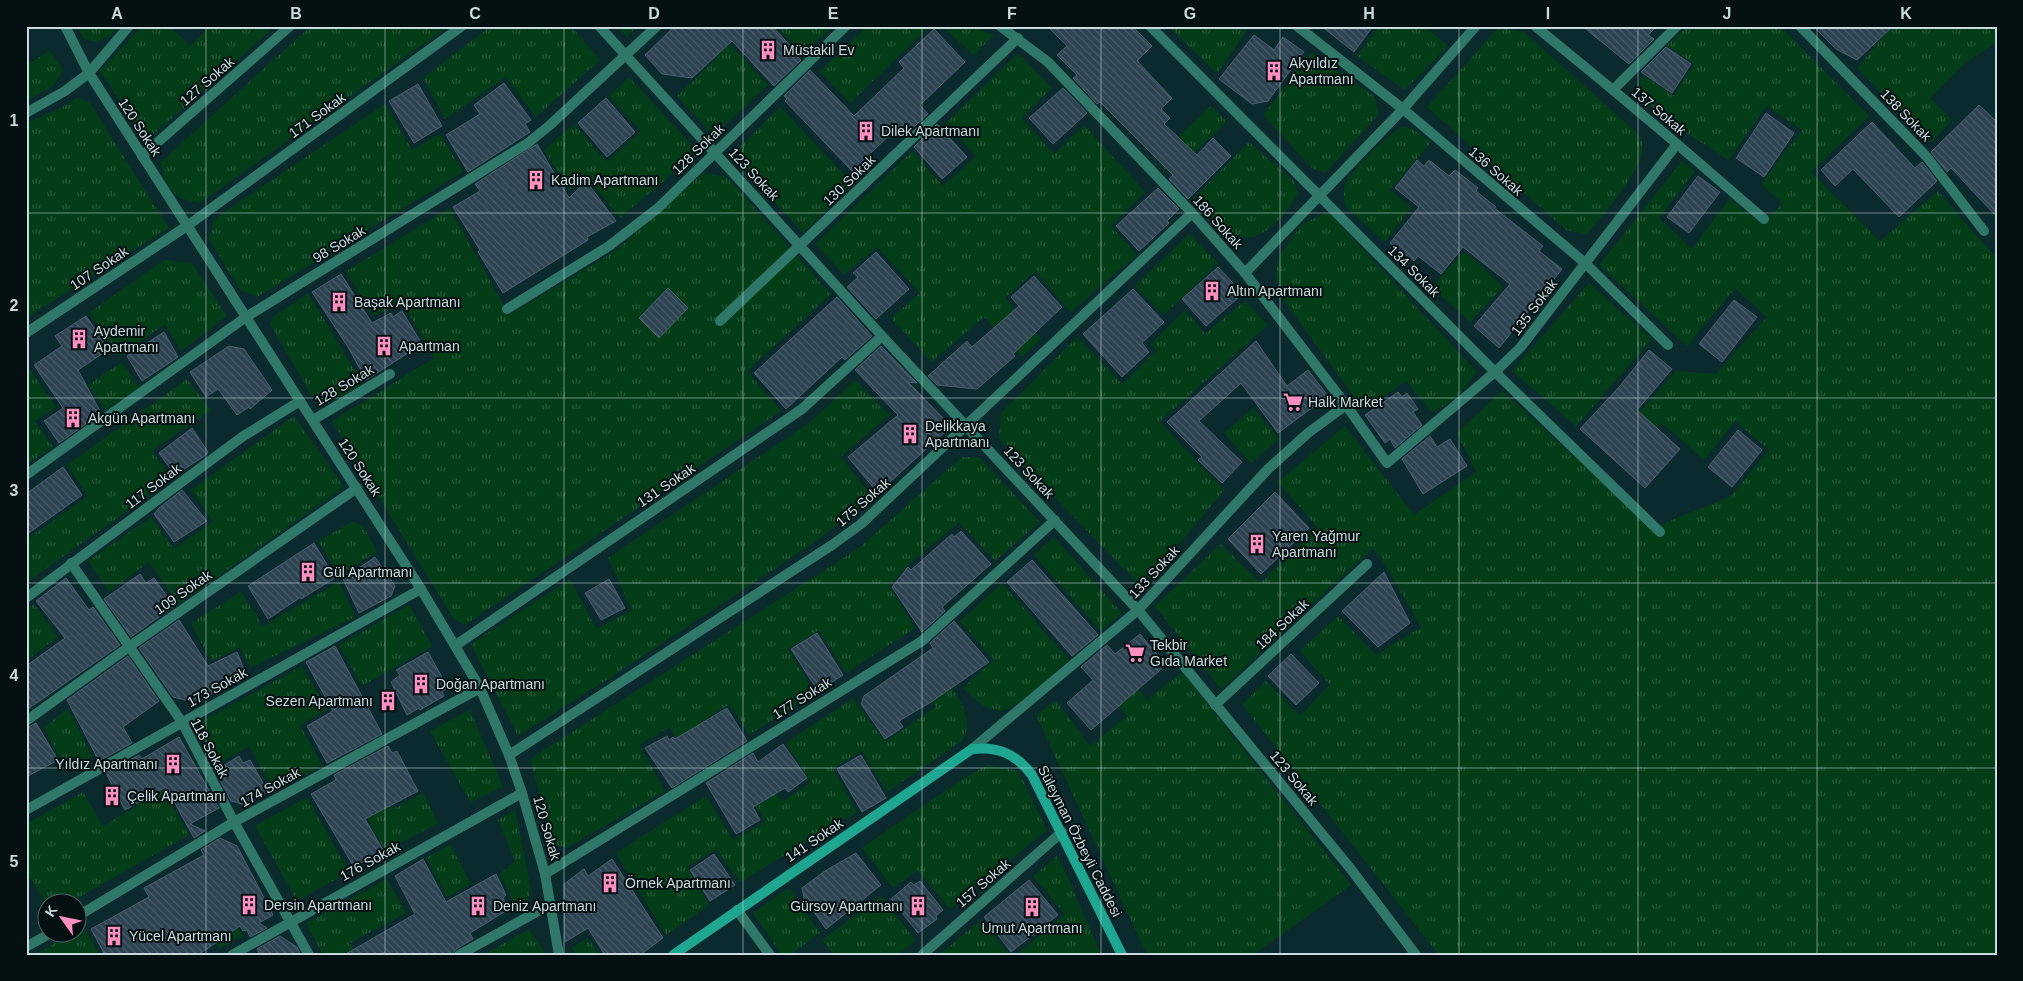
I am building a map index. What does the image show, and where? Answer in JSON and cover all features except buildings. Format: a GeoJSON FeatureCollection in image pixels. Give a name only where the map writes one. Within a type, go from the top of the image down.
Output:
{"type":"FeatureCollection","features":[{"type":"Feature","properties":{"kind":"street","name":"120 Sokak"},"geometry":{"type":"LineString","coordinates":[[65,26],[89,73],[422,589],[480,688],[509,755],[522,793],[545,874],[558,955]]}},
{"type":"Feature","properties":{"kind":"street"},"geometry":{"type":"LineString","coordinates":[[26,114],[65,91],[89,73],[129,26]]}},
{"type":"Feature","properties":{"kind":"street","name":"127 Sokak"},"geometry":{"type":"LineString","coordinates":[[142,156],[290,26]]}},
{"type":"Feature","properties":{"kind":"street","name":"171 Sokak"},"geometry":{"type":"LineString","coordinates":[[187,226],[462,26]]}},
{"type":"Feature","properties":{"kind":"street","name":"123 Sokak"},"geometry":{"type":"LineString","coordinates":[[599,26],[882,336],[1138,610],[1350,868],[1416,955]]}},
{"type":"Feature","properties":{"kind":"street","name":"98 Sokak"},"geometry":{"type":"LineString","coordinates":[[26,475],[246,317],[528,143],[656,26]]}},
{"type":"Feature","properties":{"kind":"street","name":"128 Sokak"},"geometry":{"type":"LineString","coordinates":[[507,309],[609,246],[658,208],[846,26]]}},
{"type":"Feature","properties":{"kind":"street","name":"186 Sokak"},"geometry":{"type":"LineString","coordinates":[[1000,26],[1048,62],[1192,213],[1245,273],[1388,463]]}},
{"type":"Feature","properties":{"kind":"street","name":"134 Sokak"},"geometry":{"type":"LineString","coordinates":[[1150,26],[1495,372],[1660,532]]}},
{"type":"Feature","properties":{"kind":"street","name":"136 Sokak"},"geometry":{"type":"LineString","coordinates":[[1297,26],[1403,109],[1585,264],[1668,345]]}},
{"type":"Feature","properties":{"kind":"street"},"geometry":{"type":"LineString","coordinates":[[1245,273],[1403,109],[1476,26]]}},
{"type":"Feature","properties":{"kind":"street","name":"137 Sokak"},"geometry":{"type":"LineString","coordinates":[[1535,26],[1764,219]]}},
{"type":"Feature","properties":{"kind":"street"},"geometry":{"type":"LineString","coordinates":[[1613,90],[1678,26]]}},
{"type":"Feature","properties":{"kind":"street","name":"138 Sokak"},"geometry":{"type":"LineString","coordinates":[[1800,26],[1926,156],[1984,231]]}},
{"type":"Feature","properties":{"kind":"street","name":"130 Sokak"},"geometry":{"type":"LineString","coordinates":[[720,321],[1018,38]]}},
{"type":"Feature","properties":{"kind":"street","name":"135 Sokak"},"geometry":{"type":"LineString","coordinates":[[1388,463],[1495,372],[1520,348],[1677,144]]}},
{"type":"Feature","properties":{"kind":"street","name":"175 Sokak"},"geometry":{"type":"LineString","coordinates":[[509,755],[832,546],[882,505],[1192,213]]}},
{"type":"Feature","properties":{"kind":"street","name":"107 Sokak"},"geometry":{"type":"LineString","coordinates":[[26,333],[187,226]]}},
{"type":"Feature","properties":{"kind":"street","name":"131 Sokak"},"geometry":{"type":"LineString","coordinates":[[456,645],[802,409],[882,336]]}},
{"type":"Feature","properties":{"kind":"street","name":"128 Sokak"},"geometry":{"type":"LineString","coordinates":[[313,420],[390,374]]}},
{"type":"Feature","properties":{"kind":"street","name":"117 Sokak"},"geometry":{"type":"LineString","coordinates":[[26,598],[242,437],[300,401]]}},
{"type":"Feature","properties":{"kind":"street","name":"133 Sokak"},"geometry":{"type":"LineString","coordinates":[[972,749],[1138,610],[1268,469],[1308,433],[1346,405]]}},
{"type":"Feature","properties":{"kind":"street","name":"109 Sokak"},"geometry":{"type":"LineString","coordinates":[[26,721],[357,488]]}},
{"type":"Feature","properties":{"kind":"street","name":"177 Sokak"},"geometry":{"type":"LineString","coordinates":[[545,874],[922,640],[1055,520]]}},
{"type":"Feature","properties":{"kind":"street","name":"118 Sokak"},"geometry":{"type":"LineString","coordinates":[[72,563],[182,722],[234,822],[309,955]]}},
{"type":"Feature","properties":{"kind":"street","name":"184 Sokak"},"geometry":{"type":"LineString","coordinates":[[1215,705],[1367,564]]}},
{"type":"Feature","properties":{"kind":"street","name":"173 Sokak"},"geometry":{"type":"LineString","coordinates":[[26,810],[422,589]]}},
{"type":"Feature","properties":{"kind":"street","name":"174 Sokak"},"geometry":{"type":"LineString","coordinates":[[88,910],[234,822],[480,688]]}},
{"type":"Feature","properties":{"kind":"street","name":"Süleyman Özbeyli Caddesi"},"geometry":{"type":"LineString","coordinates":[[972,749],[995,749],[1005,752],[1019,760],[1032,775],[1122,955]]}},
{"type":"Feature","properties":{"kind":"street","name":"141 Sokak"},"geometry":{"type":"LineString","coordinates":[[673,955],[972,749]]}},
{"type":"Feature","properties":{"kind":"street","name":"176 Sokak"},"geometry":{"type":"LineString","coordinates":[[232,955],[522,793]]}},
{"type":"Feature","properties":{"kind":"street","name":"157 Sokak"},"geometry":{"type":"LineString","coordinates":[[922,955],[1062,832]]}},
{"type":"Feature","properties":{"kind":"street"},"geometry":{"type":"LineString","coordinates":[[459,955],[551,904]]}},
{"type":"Feature","properties":{"kind":"street"},"geometry":{"type":"LineString","coordinates":[[737,910],[770,955]]}},
{"type":"Feature","properties":{"kind":"street"},"geometry":{"type":"LineString","coordinates":[[26,947],[38,940]]}},
{"type":"Feature","properties":{"kind":"green space"},"geometry":{"type":"Polygon","coordinates":[[[77,26],[119,26],[112,34],[97,42],[84,39],[77,26]]]}},
{"type":"Feature","properties":{"kind":"green space"},"geometry":{"type":"Polygon","coordinates":[[[142,26],[170,26],[190,46],[210,26],[266,26],[270,31],[147,140],[100,71],[142,26]]]}},
{"type":"Feature","properties":{"kind":"green space"},"geometry":{"type":"Polygon","coordinates":[[[311,26],[449,26],[200,203],[179,197],[171,189],[163,172],[161,162],[311,26]]]}},
{"type":"Feature","properties":{"kind":"green space"},"geometry":{"type":"Polygon","coordinates":[[[491,26],[571,26],[600,60],[536,117],[506,77],[445,119],[423,78],[491,26]]]}},
{"type":"Feature","properties":{"kind":"green space"},"geometry":{"type":"Polygon","coordinates":[[[617,26],[638,26],[627,37],[617,26]]]}},
{"type":"Feature","properties":{"kind":"green space"},"geometry":{"type":"Polygon","coordinates":[[[688,26],[714,26],[768,85],[713,136],[677,96],[717,58],[688,26]]]}},
{"type":"Feature","properties":{"kind":"green space"},"geometry":{"type":"Polygon","coordinates":[[[777,26],[835,26],[801,53],[777,26]]]}},
{"type":"Feature","properties":{"kind":"green space"},"geometry":{"type":"Polygon","coordinates":[[[868,26],[930,26],[850,103],[820,71],[868,26]]]}},
{"type":"Feature","properties":{"kind":"green space"},"geometry":{"type":"Polygon","coordinates":[[[942,26],[971,26],[994,35],[974,55],[942,26]]]}},
{"type":"Feature","properties":{"kind":"green space"},"geometry":{"type":"Polygon","coordinates":[[[1168,26],[1250,26],[1217,74],[1168,26]]]}},
{"type":"Feature","properties":{"kind":"green space"},"geometry":{"type":"Polygon","coordinates":[[[1379,26],[1424,26],[1448,46],[1405,90],[1357,56],[1379,26]]]}},
{"type":"Feature","properties":{"kind":"green space"},"geometry":{"type":"Polygon","coordinates":[[[1688,26],[1780,26],[1869,116],[1811,172],[1880,241],[1938,191],[1997,259],[1997,955],[1439,955],[1242,704],[1266,681],[1300,716],[1330,685],[1300,651],[1338,616],[1376,655],[1421,627],[1385,564],[1373,548],[1221,689],[1155,606],[1221,544],[1260,583],[1318,528],[1278,482],[1345,426],[1414,515],[1476,472],[1457,433],[1502,391],[1653,528],[1731,496],[1769,450],[1735,421],[1704,460],[1662,423],[1619,465],[1605,452],[1676,371],[1716,374],[1767,317],[1735,288],[1687,346],[1599,265],[1682,161],[1695,171],[1659,218],[1692,249],[1729,199],[1761,223],[1783,204],[1761,184],[1802,130],[1766,106],[1729,160],[1669,121],[1648,104],[1640,94],[1643,75],[1674,96],[1694,64],[1667,45],[1688,26]]]}},
{"type":"Feature","properties":{"kind":"green space"},"geometry":{"type":"Polygon","coordinates":[[[1892,26],[1997,26],[1997,42],[1966,62],[1930,98],[1952,120],[1931,142],[1857,68],[1892,26]]]}},
{"type":"Feature","properties":{"kind":"green space"},"geometry":{"type":"Polygon","coordinates":[[[1499,27],[1524,32],[1635,131],[1642,141],[1642,151],[1631,176],[1587,235],[1566,230],[1427,107],[1499,27]]]}},
{"type":"Feature","properties":{"kind":"green space"},"geometry":{"type":"Polygon","coordinates":[[[50,50],[63,70],[53,86],[26,101],[26,66],[50,50]]]}},
{"type":"Feature","properties":{"kind":"green space"},"geometry":{"type":"Polygon","coordinates":[[[1018,53],[1052,88],[1022,118],[1054,154],[1084,125],[1145,192],[1111,226],[1137,255],[1071,312],[1035,271],[1005,298],[1041,339],[1021,357],[984,317],[931,362],[891,318],[920,293],[877,247],[844,275],[816,244],[912,151],[943,186],[976,156],[946,123],[1018,53]]]}},
{"type":"Feature","properties":{"kind":"green space"},"geometry":{"type":"Polygon","coordinates":[[[1311,53],[1374,96],[1379,114],[1325,173],[1312,168],[1263,115],[1311,53]]]}},
{"type":"Feature","properties":{"kind":"green space"},"geometry":{"type":"Polygon","coordinates":[[[629,77],[694,149],[670,176],[620,218],[586,176],[569,190],[544,150],[574,124],[605,160],[608,161],[641,131],[609,96],[629,77]]]}},
{"type":"Feature","properties":{"kind":"green space"},"geometry":{"type":"Polygon","coordinates":[[[77,98],[89,102],[169,228],[26,318],[26,123],[61,108],[77,98]]]}},
{"type":"Feature","properties":{"kind":"green space"},"geometry":{"type":"Polygon","coordinates":[[[385,104],[412,150],[440,134],[463,172],[257,297],[240,290],[209,239],[214,219],[385,104]]]}},
{"type":"Feature","properties":{"kind":"green space"},"geometry":{"type":"Polygon","coordinates":[[[1211,106],[1227,122],[1170,175],[1155,159],[1211,106]]]}},
{"type":"Feature","properties":{"kind":"green space"},"geometry":{"type":"Polygon","coordinates":[[[780,107],[853,184],[803,233],[740,164],[741,146],[780,107]]]}},
{"type":"Feature","properties":{"kind":"green space"},"geometry":{"type":"Polygon","coordinates":[[[1403,126],[1414,130],[1431,142],[1390,190],[1411,208],[1385,242],[1346,207],[1344,188],[1352,173],[1360,164],[1379,145],[1403,126]]]}},
{"type":"Feature","properties":{"kind":"green space"},"geometry":{"type":"Polygon","coordinates":[[[1249,142],[1293,180],[1299,193],[1279,220],[1270,228],[1251,237],[1241,237],[1219,227],[1193,199],[1249,142]]]}},
{"type":"Feature","properties":{"kind":"green space"},"geometry":{"type":"Polygon","coordinates":[[[703,173],[727,177],[831,294],[747,371],[781,411],[465,625],[454,619],[332,421],[434,358],[402,301],[373,316],[346,271],[450,208],[509,315],[614,252],[703,173]]]}},
{"type":"Feature","properties":{"kind":"green space"},"geometry":{"type":"Polygon","coordinates":[[[1328,212],[1477,372],[1458,396],[1433,413],[1406,381],[1364,410],[1282,298],[1275,274],[1281,253],[1302,224],[1328,212]]]}},
{"type":"Feature","properties":{"kind":"green space"},"geometry":{"type":"Polygon","coordinates":[[[1189,234],[1218,263],[1164,315],[1135,286],[1189,234]]]}},
{"type":"Feature","properties":{"kind":"green space"},"geometry":{"type":"Polygon","coordinates":[[[1465,251],[1503,287],[1470,322],[1432,287],[1465,251]]]}},
{"type":"Feature","properties":{"kind":"green space"},"geometry":{"type":"Polygon","coordinates":[[[164,260],[192,263],[227,316],[181,351],[165,324],[120,356],[89,313],[164,260]]]}},
{"type":"Feature","properties":{"kind":"green space"},"geometry":{"type":"Polygon","coordinates":[[[1589,283],[1652,339],[1576,426],[1512,371],[1589,283]]]}},
{"type":"Feature","properties":{"kind":"green space"},"geometry":{"type":"Polygon","coordinates":[[[308,293],[363,384],[319,408],[270,324],[273,317],[308,293]]]}},
{"type":"Feature","properties":{"kind":"green space"},"geometry":{"type":"Polygon","coordinates":[[[1245,301],[1268,325],[1159,422],[1224,490],[1142,588],[999,439],[1001,413],[1077,337],[1122,384],[1157,350],[1151,344],[1185,310],[1205,334],[1245,301]]]}},
{"type":"Feature","properties":{"kind":"green space"},"geometry":{"type":"Polygon","coordinates":[[[122,362],[139,388],[105,410],[88,385],[122,362]]]}},
{"type":"Feature","properties":{"kind":"green space"},"geometry":{"type":"Polygon","coordinates":[[[26,364],[56,407],[35,421],[53,447],[26,465],[26,364]]]}},
{"type":"Feature","properties":{"kind":"green space"},"geometry":{"type":"Polygon","coordinates":[[[187,379],[210,410],[152,451],[172,479],[26,583],[26,540],[88,496],[67,465],[187,379]]]}},
{"type":"Feature","properties":{"kind":"green space"},"geometry":{"type":"Polygon","coordinates":[[[855,380],[889,415],[841,457],[872,497],[818,540],[608,679],[518,736],[471,644],[570,579],[596,629],[632,610],[608,558],[809,423],[855,380]]]}},
{"type":"Feature","properties":{"kind":"green space"},"geometry":{"type":"Polygon","coordinates":[[[1253,408],[1279,439],[1251,463],[1224,433],[1253,408]]]}},
{"type":"Feature","properties":{"kind":"green space"},"geometry":{"type":"Polygon","coordinates":[[[294,416],[344,487],[179,604],[149,562],[109,591],[88,561],[151,517],[174,549],[213,521],[191,490],[294,416]]]}},
{"type":"Feature","properties":{"kind":"green space"},"geometry":{"type":"Polygon","coordinates":[[[962,457],[979,457],[1040,522],[995,561],[959,522],[908,565],[889,586],[915,628],[846,673],[819,630],[788,649],[815,693],[749,735],[730,704],[700,722],[719,759],[700,772],[669,727],[639,745],[665,791],[566,848],[553,844],[530,759],[859,548],[962,457]]]}},
{"type":"Feature","properties":{"kind":"green space"},"geometry":{"type":"Polygon","coordinates":[[[352,522],[363,526],[377,552],[339,575],[318,541],[352,522]]]}},
{"type":"Feature","properties":{"kind":"green space"},"geometry":{"type":"Polygon","coordinates":[[[1054,537],[1122,613],[1101,631],[1034,555],[1054,537]]]}},
{"type":"Feature","properties":{"kind":"green space"},"geometry":{"type":"Polygon","coordinates":[[[339,582],[355,617],[250,668],[240,647],[211,661],[191,623],[241,592],[263,626],[339,582]]]}},
{"type":"Feature","properties":{"kind":"green space"},"geometry":{"type":"Polygon","coordinates":[[[1002,583],[1069,660],[1021,701],[1007,709],[994,710],[983,705],[963,688],[994,660],[960,621],[1002,583]]]}},
{"type":"Feature","properties":{"kind":"green space"},"geometry":{"type":"Polygon","coordinates":[[[34,604],[58,637],[31,657],[26,651],[26,610],[34,604]]]}},
{"type":"Feature","properties":{"kind":"green space"},"geometry":{"type":"Polygon","coordinates":[[[409,605],[432,646],[362,686],[339,645],[409,605]]]}},
{"type":"Feature","properties":{"kind":"green space"},"geometry":{"type":"Polygon","coordinates":[[[927,652],[957,695],[963,707],[966,730],[962,741],[887,792],[862,751],[833,768],[857,812],[740,882],[716,849],[687,867],[709,905],[666,935],[616,853],[706,796],[733,840],[765,822],[738,774],[756,762],[782,802],[811,782],[786,743],[853,698],[885,742],[936,707],[909,665],[927,652]]]}},
{"type":"Feature","properties":{"kind":"green space"},"geometry":{"type":"Polygon","coordinates":[[[1110,655],[1147,700],[1182,672],[1351,885],[1253,955],[1147,955],[1036,715],[1056,700],[1090,746],[1127,716],[1091,671],[1110,655]]]}},
{"type":"Feature","properties":{"kind":"green space"},"geometry":{"type":"Polygon","coordinates":[[[302,666],[327,710],[300,725],[322,765],[274,792],[249,746],[219,763],[197,724],[302,666]]]}},
{"type":"Feature","properties":{"kind":"green space"},"geometry":{"type":"Polygon","coordinates":[[[68,708],[92,756],[67,771],[44,728],[68,708]]]}},
{"type":"Feature","properties":{"kind":"green space"},"geometry":{"type":"Polygon","coordinates":[[[470,710],[503,787],[470,802],[430,731],[470,710]]]}},
{"type":"Feature","properties":{"kind":"green space"},"geometry":{"type":"Polygon","coordinates":[[[144,756],[189,835],[85,894],[40,894],[31,878],[26,880],[26,824],[83,792],[103,826],[139,805],[120,770],[144,756]]]}},
{"type":"Feature","properties":{"kind":"green space"},"geometry":{"type":"Polygon","coordinates":[[[369,764],[393,809],[423,793],[438,823],[385,851],[346,776],[369,764]]]}},
{"type":"Feature","properties":{"kind":"green space"},"geometry":{"type":"Polygon","coordinates":[[[988,765],[1018,771],[1047,830],[950,909],[918,870],[893,888],[862,848],[965,777],[988,765]]]}},
{"type":"Feature","properties":{"kind":"green space"},"geometry":{"type":"Polygon","coordinates":[[[307,797],[349,872],[297,901],[255,826],[307,797]]]}},
{"type":"Feature","properties":{"kind":"green space"},"geometry":{"type":"Polygon","coordinates":[[[515,810],[531,890],[525,905],[518,911],[500,874],[515,861],[498,820],[515,810]]]}},
{"type":"Feature","properties":{"kind":"green space"},"geometry":{"type":"Polygon","coordinates":[[[450,844],[471,884],[447,897],[426,858],[450,844]]]}},
{"type":"Feature","properties":{"kind":"green space"},"geometry":{"type":"Polygon","coordinates":[[[1057,856],[1101,955],[1016,955],[1065,914],[1033,876],[1057,856]]]}},
{"type":"Feature","properties":{"kind":"green space"},"geometry":{"type":"Polygon","coordinates":[[[387,879],[406,913],[350,943],[356,955],[323,955],[306,923],[387,879]]]}},
{"type":"Feature","properties":{"kind":"green space"},"geometry":{"type":"Polygon","coordinates":[[[789,888],[820,933],[790,955],[782,955],[753,913],[789,888]]]}},
{"type":"Feature","properties":{"kind":"green space"},"geometry":{"type":"Polygon","coordinates":[[[881,896],[916,941],[897,955],[834,955],[822,940],[881,896]]]}},
{"type":"Feature","properties":{"kind":"green space"},"geometry":{"type":"Polygon","coordinates":[[[223,900],[243,936],[219,949],[199,913],[223,900]]]}},
{"type":"Feature","properties":{"kind":"green space"},"geometry":{"type":"Polygon","coordinates":[[[981,920],[1009,955],[939,955],[981,920]]]}},
{"type":"Feature","properties":{"kind":"green space"},"geometry":{"type":"Polygon","coordinates":[[[529,929],[543,949],[544,955],[489,955],[488,952],[529,929]]]}},
{"type":"Feature","properties":{"kind":"green space"},"geometry":{"type":"Polygon","coordinates":[[[88,935],[100,955],[34,955],[53,944],[88,944],[88,935]]]}},
{"type":"Feature","properties":{"kind":"green space"},"geometry":{"type":"Polygon","coordinates":[[[588,938],[599,955],[576,955],[572,947],[588,938]]]}},
{"type":"Feature","properties":{"kind":"place","name":"Müstakil Ev"},"geometry":{"type":"Point","coordinates":[768,50]}},
{"type":"Feature","properties":{"kind":"place","name":"Akyıldız Apartmanı"},"geometry":{"type":"Point","coordinates":[1274,71]}},
{"type":"Feature","properties":{"kind":"place","name":"Dilek Apartmanı"},"geometry":{"type":"Point","coordinates":[866,131]}},
{"type":"Feature","properties":{"kind":"place","name":"Kadim Apartmanı"},"geometry":{"type":"Point","coordinates":[536,180]}},
{"type":"Feature","properties":{"kind":"place","name":"Altın Apartmanı"},"geometry":{"type":"Point","coordinates":[1212,291]}},
{"type":"Feature","properties":{"kind":"place","name":"Başak Apartmanı"},"geometry":{"type":"Point","coordinates":[339,302]}},
{"type":"Feature","properties":{"kind":"place","name":"Aydemir Apartmanı"},"geometry":{"type":"Point","coordinates":[79,339]}},
{"type":"Feature","properties":{"kind":"place","name":"Apartman"},"geometry":{"type":"Point","coordinates":[384,346]}},
{"type":"Feature","properties":{"kind":"place","name":"Halk Market"},"geometry":{"type":"Point","coordinates":[1293,402]}},
{"type":"Feature","properties":{"kind":"place","name":"Akgün Apartmanı"},"geometry":{"type":"Point","coordinates":[73,418]}},
{"type":"Feature","properties":{"kind":"place","name":"Delikkaya Apartmanı"},"geometry":{"type":"Point","coordinates":[910,434]}},
{"type":"Feature","properties":{"kind":"place","name":"Yaren Yağmur Apartmanı"},"geometry":{"type":"Point","coordinates":[1257,544]}},
{"type":"Feature","properties":{"kind":"place","name":"Gül Apartmanı"},"geometry":{"type":"Point","coordinates":[308,572]}},
{"type":"Feature","properties":{"kind":"place","name":"Tekbir Gıda Market"},"geometry":{"type":"Point","coordinates":[1135,653]}},
{"type":"Feature","properties":{"kind":"place","name":"Doğan Apartmanı"},"geometry":{"type":"Point","coordinates":[421,684]}},
{"type":"Feature","properties":{"kind":"place","name":"Sezen Apartmanı"},"geometry":{"type":"Point","coordinates":[388,701]}},
{"type":"Feature","properties":{"kind":"place","name":"Yıldız Apartmanı"},"geometry":{"type":"Point","coordinates":[173,764]}},
{"type":"Feature","properties":{"kind":"place","name":"Çelik Apartmanı"},"geometry":{"type":"Point","coordinates":[112,796]}},
{"type":"Feature","properties":{"kind":"place","name":"Örnek Apartmanı"},"geometry":{"type":"Point","coordinates":[610,883]}},
{"type":"Feature","properties":{"kind":"place","name":"Dersin Apartmanı"},"geometry":{"type":"Point","coordinates":[249,905]}},
{"type":"Feature","properties":{"kind":"place","name":"Deniz Apartmanı"},"geometry":{"type":"Point","coordinates":[478,906]}},
{"type":"Feature","properties":{"kind":"place","name":"Gürsoy Apartmanı"},"geometry":{"type":"Point","coordinates":[918,906]}},
{"type":"Feature","properties":{"kind":"place","name":"Umut Apartmanı"},"geometry":{"type":"Point","coordinates":[1032,907]}},
{"type":"Feature","properties":{"kind":"place","name":"Yücel Apartmanı"},"geometry":{"type":"Point","coordinates":[114,936]}}]}
